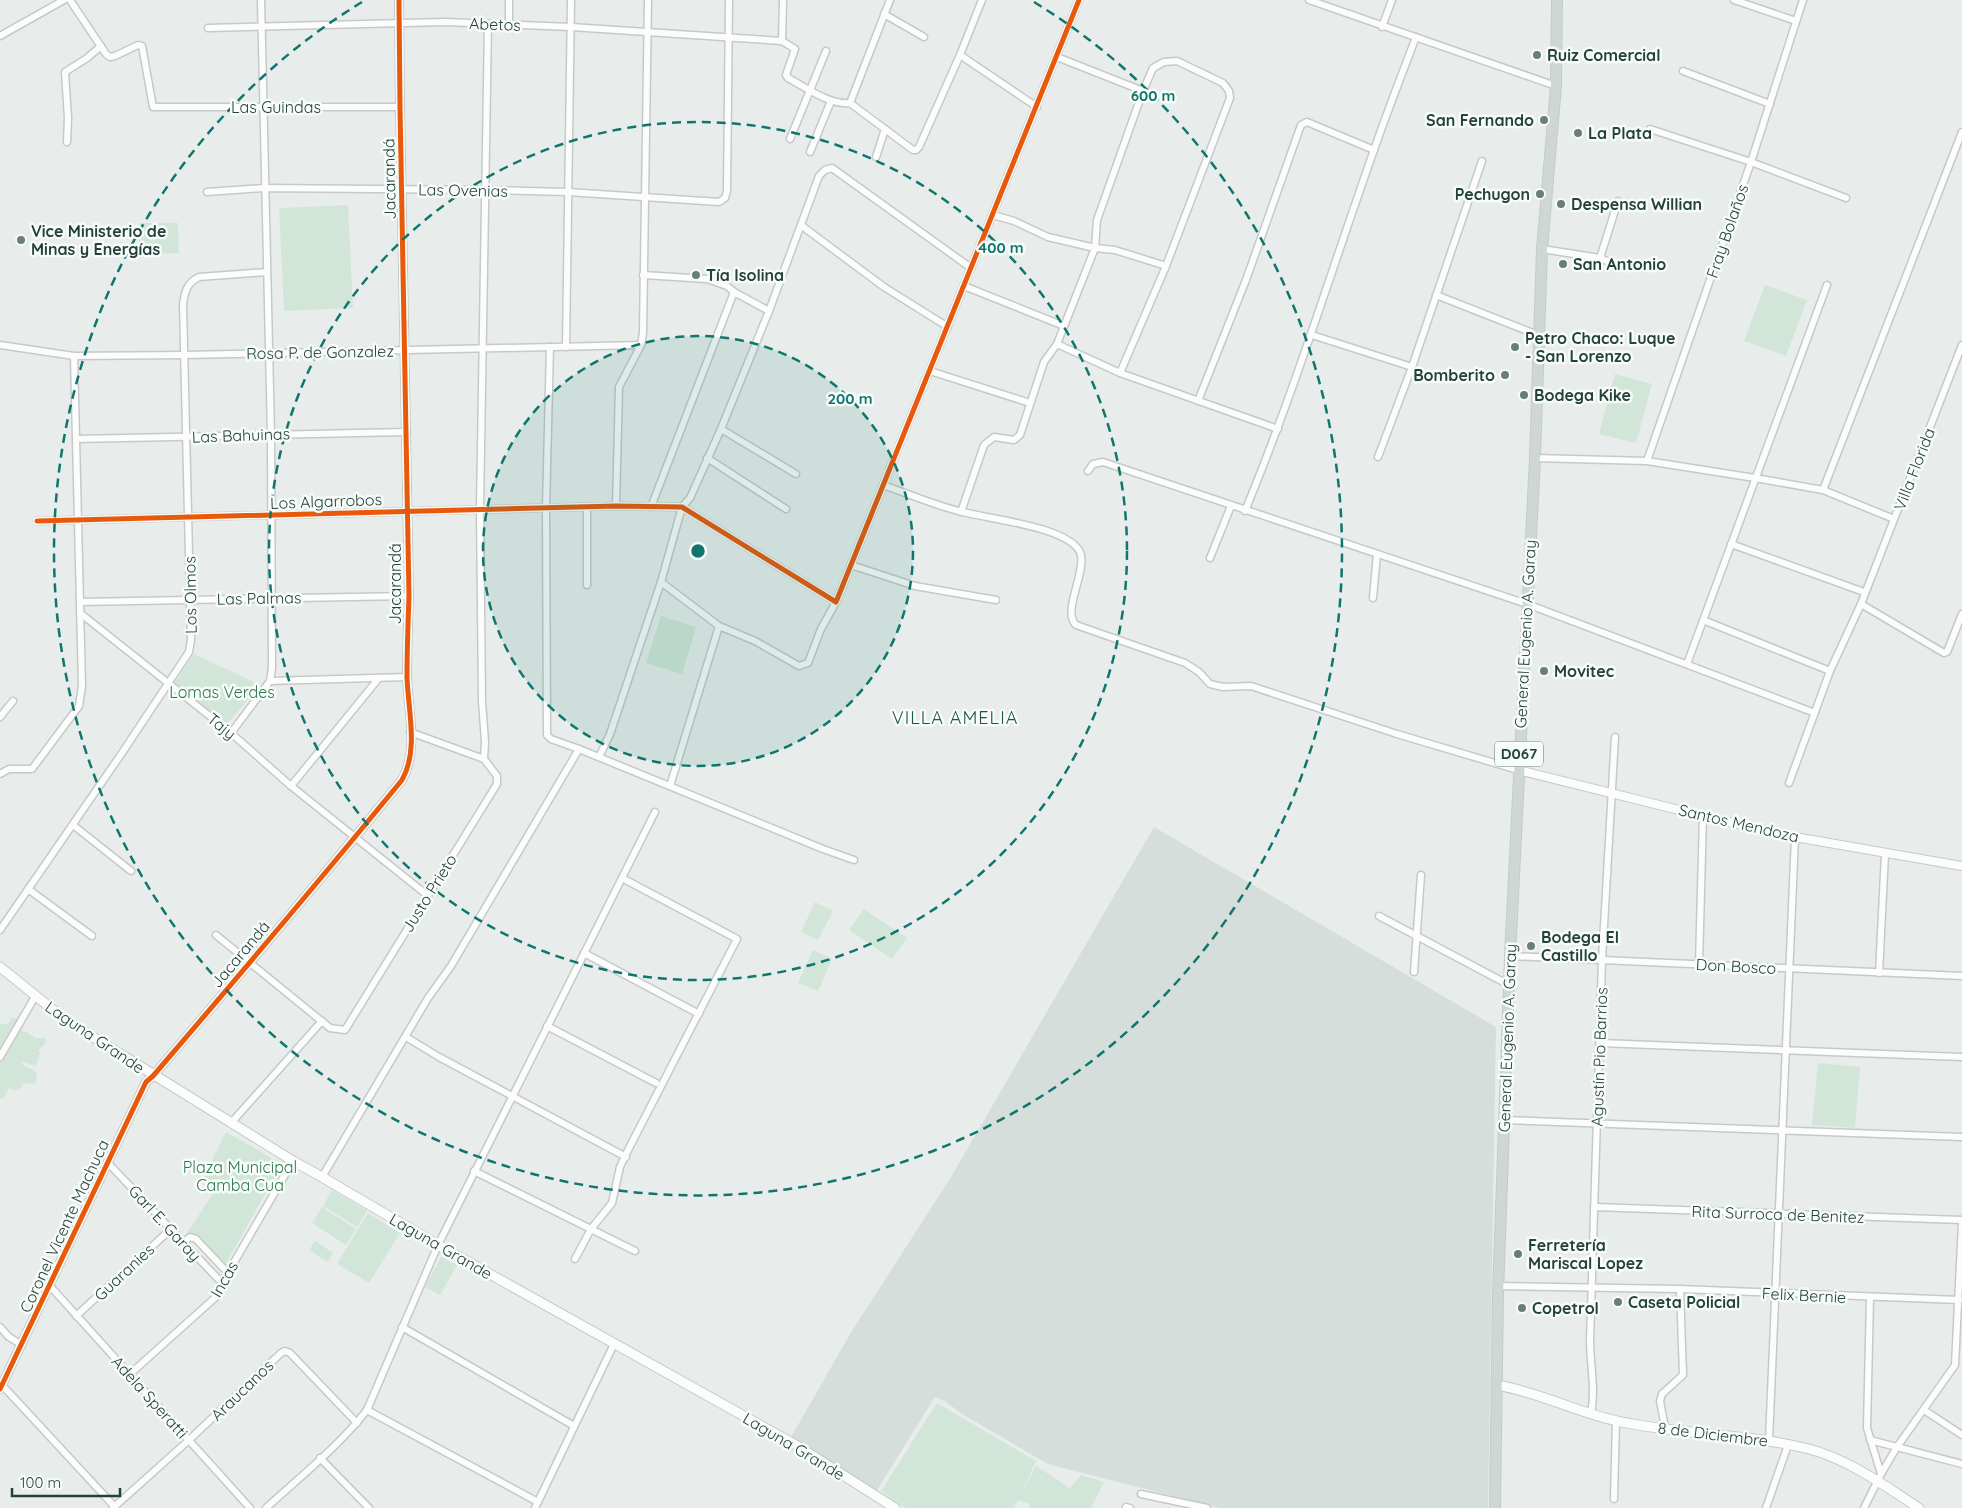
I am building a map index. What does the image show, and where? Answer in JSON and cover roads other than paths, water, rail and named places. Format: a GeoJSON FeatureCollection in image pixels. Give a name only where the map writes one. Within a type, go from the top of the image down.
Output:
{"type":"FeatureCollection","features":[{"type":"Feature","properties":{"kind":"main road","name":"General Eugenio A. Garay"},"geometry":{"type":"LineString","coordinates":[[1495,1508],[1499,1286],[1508,985],[1535,458],[1542,249],[1556,86],[1557,0]]}},
{"type":"Feature","properties":{"kind":"main road","name":"Laguna Grande"},"geometry":{"type":"LineString","coordinates":[[0,967],[67,1021],[293,1162],[794,1444],[895,1508]]}},
{"type":"Feature","properties":{"kind":"main road","name":"8 de Diciembre"},"geometry":{"type":"LineString","coordinates":[[1497,1385],[1515,1388],[1616,1421],[1729,1437],[1769,1440],[1809,1449],[1880,1478],[1919,1508]]}},
{"type":"Feature","properties":{"kind":"street"},"geometry":{"type":"LineString","coordinates":[[0,36],[64,0]]}},
{"type":"Feature","properties":{"kind":"street"},"geometry":{"type":"LineString","coordinates":[[67,142],[68,118],[65,72],[87,58],[101,46],[70,0]]}},
{"type":"Feature","properties":{"kind":"street"},"geometry":{"type":"LineString","coordinates":[[231,732],[270,681],[272,668],[271,434],[264,188],[265,108],[261,0]]}},
{"type":"Feature","properties":{"kind":"street","name":"Jacarandá"},"geometry":{"type":"LineString","coordinates":[[153,1076],[356,837],[408,770],[410,732],[407,677],[408,596],[401,189],[400,0]]}},
{"type":"Feature","properties":{"kind":"street"},"geometry":{"type":"LineString","coordinates":[[509,0],[509,24]]}},
{"type":"Feature","properties":{"kind":"street"},"geometry":{"type":"LineString","coordinates":[[566,347],[571,0]]}},
{"type":"Feature","properties":{"kind":"street"},"geometry":{"type":"LineString","coordinates":[[616,506],[620,387],[641,345],[648,0]]}},
{"type":"Feature","properties":{"kind":"street"},"geometry":{"type":"LineString","coordinates":[[729,0],[729,36]]}},
{"type":"Feature","properties":{"kind":"street"},"geometry":{"type":"LineString","coordinates":[[783,0],[782,40],[795,49],[787,77],[831,101],[841,104],[850,103],[913,150],[918,149],[982,0]]}},
{"type":"Feature","properties":{"kind":"street"},"geometry":{"type":"LineString","coordinates":[[850,103],[890,0]]}},
{"type":"Feature","properties":{"kind":"street"},"geometry":{"type":"LineString","coordinates":[[661,582],[720,626],[755,641],[799,666],[808,663],[821,629],[836,602],[1079,0]]}},
{"type":"Feature","properties":{"kind":"street"},"geometry":{"type":"LineString","coordinates":[[1309,0],[1556,86]]}},
{"type":"Feature","properties":{"kind":"street"},"geometry":{"type":"LineString","coordinates":[[1382,27],[1392,0]]}},
{"type":"Feature","properties":{"kind":"street"},"geometry":{"type":"LineString","coordinates":[[1734,0],[1796,21]]}},
{"type":"Feature","properties":{"kind":"street","name":"Fray Bolaños"},"geometry":{"type":"LineString","coordinates":[[1647,461],[1751,162],[1803,0]]}},
{"type":"Feature","properties":{"kind":"street"},"geometry":{"type":"LineString","coordinates":[[884,14],[924,37]]}},
{"type":"Feature","properties":{"kind":"street","name":"Abetos"},"geometry":{"type":"LineString","coordinates":[[208,28],[445,22],[571,27],[782,40]]}},
{"type":"Feature","properties":{"kind":"street"},"geometry":{"type":"LineString","coordinates":[[410,732],[484,759],[480,509],[488,24]]}},
{"type":"Feature","properties":{"kind":"street","name":"Las Ovenias"},"geometry":{"type":"LineString","coordinates":[[206,192],[264,188],[486,190],[568,192],[719,202],[725,198],[727,191],[729,36]]}},
{"type":"Feature","properties":{"kind":"street"},"geometry":{"type":"LineString","coordinates":[[1245,511],[1278,429],[1312,335],[1374,150],[1416,36]]}},
{"type":"Feature","properties":{"kind":"street","name":"Las Guindas"},"geometry":{"type":"LineString","coordinates":[[101,46],[110,57],[138,45],[142,46],[152,107],[400,107]]}},
{"type":"Feature","properties":{"kind":"street"},"geometry":{"type":"LineString","coordinates":[[790,139],[826,51]]}},
{"type":"Feature","properties":{"kind":"street"},"geometry":{"type":"LineString","coordinates":[[960,55],[1037,106]]}},
{"type":"Feature","properties":{"kind":"street"},"geometry":{"type":"LineString","coordinates":[[1057,57],[1143,91]]}},
{"type":"Feature","properties":{"kind":"street"},"geometry":{"type":"LineString","coordinates":[[961,512],[984,445],[994,438],[1014,440],[1018,438],[1044,362],[1057,344],[1095,248],[1096,220],[1143,91],[1153,68],[1164,62],[1177,61],[1222,83],[1229,91],[1228,104],[1166,266],[1120,373]]}},
{"type":"Feature","properties":{"kind":"street"},"geometry":{"type":"LineString","coordinates":[[1683,71],[1770,104]]}},
{"type":"Feature","properties":{"kind":"street"},"geometry":{"type":"LineString","coordinates":[[810,152],[831,101]]}},
{"type":"Feature","properties":{"kind":"street"},"geometry":{"type":"LineString","coordinates":[[1198,401],[1246,280],[1301,125],[1307,122],[1374,150]]}},
{"type":"Feature","properties":{"kind":"street"},"geometry":{"type":"LineString","coordinates":[[876,156],[885,129]]}},
{"type":"Feature","properties":{"kind":"street"},"geometry":{"type":"LineString","coordinates":[[1650,129],[1751,162],[1846,198]]}},
{"type":"Feature","properties":{"kind":"street"},"geometry":{"type":"LineString","coordinates":[[1823,490],[1962,132]]}},
{"type":"Feature","properties":{"kind":"street"},"geometry":{"type":"LineString","coordinates":[[1378,457],[1412,367],[1482,161]]}},
{"type":"Feature","properties":{"kind":"street"},"geometry":{"type":"LineString","coordinates":[[599,757],[610,734],[661,582],[682,507],[690,498],[708,458],[769,311],[820,176],[825,170],[832,168],[971,268]]}},
{"type":"Feature","properties":{"kind":"street"},"geometry":{"type":"LineString","coordinates":[[1600,258],[1618,201]]}},
{"type":"Feature","properties":{"kind":"street"},"geometry":{"type":"LineString","coordinates":[[993,215],[1014,221],[1048,237],[1095,248],[1115,250],[1166,266]]}},
{"type":"Feature","properties":{"kind":"street"},"geometry":{"type":"LineString","coordinates":[[802,226],[884,287],[948,327]]}},
{"type":"Feature","properties":{"kind":"street"},"geometry":{"type":"LineString","coordinates":[[1542,249],[1600,258],[1612,264]]}},
{"type":"Feature","properties":{"kind":"street","name":"Los Olmos"},"geometry":{"type":"LineString","coordinates":[[0,930],[189,652],[191,640],[191,600],[183,304],[185,292],[191,281],[199,277],[267,272]]}},
{"type":"Feature","properties":{"kind":"street"},"geometry":{"type":"LineString","coordinates":[[643,275],[707,279],[727,286],[734,292],[769,311]]}},
{"type":"Feature","properties":{"kind":"street"},"geometry":{"type":"LineString","coordinates":[[1687,664],[1827,285]]}},
{"type":"Feature","properties":{"kind":"street"},"geometry":{"type":"LineString","coordinates":[[964,286],[1064,326]]}},
{"type":"Feature","properties":{"kind":"street"},"geometry":{"type":"LineString","coordinates":[[651,507],[734,292]]}},
{"type":"Feature","properties":{"kind":"street"},"geometry":{"type":"LineString","coordinates":[[1436,295],[1538,335]]}},
{"type":"Feature","properties":{"kind":"street"},"geometry":{"type":"LineString","coordinates":[[1312,335],[1412,367]]}},
{"type":"Feature","properties":{"kind":"street"},"geometry":{"type":"LineString","coordinates":[[1057,344],[1120,373],[1278,429]]}},
{"type":"Feature","properties":{"kind":"street","name":"Rosa P. de Gonzalez"},"geometry":{"type":"LineString","coordinates":[[0,345],[74,356],[269,354],[641,345]]}},
{"type":"Feature","properties":{"kind":"street","name":"Villa Florida"},"geometry":{"type":"LineString","coordinates":[[1789,783],[1830,671],[1861,604],[1864,592],[1962,345]]}},
{"type":"Feature","properties":{"kind":"street"},"geometry":{"type":"LineString","coordinates":[[550,347],[546,508],[547,735],[551,739],[854,860]]}},
{"type":"Feature","properties":{"kind":"street"},"geometry":{"type":"LineString","coordinates":[[0,774],[9,769],[32,769],[79,706],[82,686],[74,356]]}},
{"type":"Feature","properties":{"kind":"street"},"geometry":{"type":"LineString","coordinates":[[930,371],[1030,403]]}},
{"type":"Feature","properties":{"kind":"street"},"geometry":{"type":"LineString","coordinates":[[720,428],[796,474]]}},
{"type":"Feature","properties":{"kind":"street","name":"Las Bahuinas"},"geometry":{"type":"LineString","coordinates":[[76,439],[405,432]]}},
{"type":"Feature","properties":{"kind":"street"},"geometry":{"type":"LineString","coordinates":[[708,458],[786,509]]}},
{"type":"Feature","properties":{"kind":"street"},"geometry":{"type":"LineString","coordinates":[[1535,458],[1647,461],[1755,478],[1823,490],[1894,519]]}},
{"type":"Feature","properties":{"kind":"street"},"geometry":{"type":"LineString","coordinates":[[1088,471],[1093,464],[1103,462],[1527,604],[1815,712]]}},
{"type":"Feature","properties":{"kind":"street"},"geometry":{"type":"LineString","coordinates":[[883,485],[961,512],[1042,529],[1067,539],[1081,554],[1080,578],[1071,610],[1071,619],[1076,625],[1185,663],[1199,672],[1210,684],[1223,687],[1251,686],[1397,734],[1518,770]]}},
{"type":"Feature","properties":{"kind":"street","name":"Los Algarrobos"},"geometry":{"type":"LineString","coordinates":[[37,521],[616,506],[682,507]]}},
{"type":"Feature","properties":{"kind":"street"},"geometry":{"type":"LineString","coordinates":[[1210,558],[1230,506]]}},
{"type":"Feature","properties":{"kind":"street"},"geometry":{"type":"LineString","coordinates":[[587,507],[587,585]]}},
{"type":"Feature","properties":{"kind":"street"},"geometry":{"type":"LineString","coordinates":[[682,507],[836,602]]}},
{"type":"Feature","properties":{"kind":"street"},"geometry":{"type":"LineString","coordinates":[[1731,544],[1864,592]]}},
{"type":"Feature","properties":{"kind":"street"},"geometry":{"type":"LineString","coordinates":[[1373,598],[1376,554]]}},
{"type":"Feature","properties":{"kind":"street"},"geometry":{"type":"LineString","coordinates":[[851,565],[915,586],[996,600]]}},
{"type":"Feature","properties":{"kind":"street","name":"Las Palmas"},"geometry":{"type":"LineString","coordinates":[[80,602],[408,596]]}},
{"type":"Feature","properties":{"kind":"street"},"geometry":{"type":"LineString","coordinates":[[1861,604],[1944,654],[1947,652],[1962,614]]}},
{"type":"Feature","properties":{"kind":"street","name":"Tajy"},"geometry":{"type":"LineString","coordinates":[[80,613],[231,732],[291,786],[428,895]]}},
{"type":"Feature","properties":{"kind":"street"},"geometry":{"type":"LineString","coordinates":[[1703,620],[1830,671]]}},
{"type":"Feature","properties":{"kind":"street"},"geometry":{"type":"LineString","coordinates":[[670,786],[720,626]]}},
{"type":"Feature","properties":{"kind":"street"},"geometry":{"type":"LineString","coordinates":[[270,681],[407,677]]}},
{"type":"Feature","properties":{"kind":"street"},"geometry":{"type":"LineString","coordinates":[[291,786],[379,678]]}},
{"type":"Feature","properties":{"kind":"street"},"geometry":{"type":"LineString","coordinates":[[0,717],[13,701]]}},
{"type":"Feature","properties":{"kind":"street","name":"Agustín Pio Barrios"},"geometry":{"type":"LineString","coordinates":[[1591,1414],[1594,1385],[1590,1370],[1602,960],[1615,737]]}},
{"type":"Feature","properties":{"kind":"street"},"geometry":{"type":"LineString","coordinates":[[322,1177],[428,998],[451,966],[579,749]]}},
{"type":"Feature","properties":{"kind":"street","name":"Justo Prieto"},"geometry":{"type":"LineString","coordinates":[[322,1021],[330,1028],[340,1030],[348,1028],[497,784],[498,780],[494,770],[484,759]]}},
{"type":"Feature","properties":{"kind":"street","name":"Santos Mendoza"},"geometry":{"type":"LineString","coordinates":[[1518,770],[1795,837],[1962,866]]}},
{"type":"Feature","properties":{"kind":"street"},"geometry":{"type":"LineString","coordinates":[[266,1508],[357,1423],[366,1410],[438,1245],[655,812]]}},
{"type":"Feature","properties":{"kind":"street"},"geometry":{"type":"LineString","coordinates":[[1699,964],[1703,816]]}},
{"type":"Feature","properties":{"kind":"street"},"geometry":{"type":"LineString","coordinates":[[72,824],[131,871]]}},
{"type":"Feature","properties":{"kind":"street"},"geometry":{"type":"LineString","coordinates":[[1769,1440],[1795,837]]}},
{"type":"Feature","properties":{"kind":"street"},"geometry":{"type":"LineString","coordinates":[[1879,973],[1885,854]]}},
{"type":"Feature","properties":{"kind":"street"},"geometry":{"type":"LineString","coordinates":[[1414,972],[1421,875]]}},
{"type":"Feature","properties":{"kind":"street"},"geometry":{"type":"LineString","coordinates":[[575,1259],[591,1229],[612,1202],[620,1167],[737,939],[622,878]]}},
{"type":"Feature","properties":{"kind":"street"},"geometry":{"type":"LineString","coordinates":[[28,889],[92,936]]}},
{"type":"Feature","properties":{"kind":"street"},"geometry":{"type":"LineString","coordinates":[[1379,916],[1508,985]]}},
{"type":"Feature","properties":{"kind":"street"},"geometry":{"type":"LineString","coordinates":[[216,935],[322,1021],[231,1123]]}},
{"type":"Feature","properties":{"kind":"street"},"geometry":{"type":"LineString","coordinates":[[584,953],[699,1014]]}},
{"type":"Feature","properties":{"kind":"street","name":"Don Bosco"},"geometry":{"type":"LineString","coordinates":[[1510,956],[1962,976]]}},
{"type":"Feature","properties":{"kind":"street"},"geometry":{"type":"LineString","coordinates":[[0,1057],[36,995]]}},
{"type":"Feature","properties":{"kind":"street"},"geometry":{"type":"LineString","coordinates":[[548,1026],[656,1083]]}},
{"type":"Feature","properties":{"kind":"street"},"geometry":{"type":"LineString","coordinates":[[406,1037],[417,1045],[512,1097],[626,1157]]}},
{"type":"Feature","properties":{"kind":"street"},"geometry":{"type":"LineString","coordinates":[[1600,1043],[1962,1056]]}},
{"type":"Feature","properties":{"kind":"street","name":"Coronel Vicente Machuca"},"geometry":{"type":"LineString","coordinates":[[1,1387],[108,1163],[135,1100],[146,1082],[153,1076]]}},
{"type":"Feature","properties":{"kind":"street"},"geometry":{"type":"LineString","coordinates":[[1504,1120],[1962,1137]]}},
{"type":"Feature","properties":{"kind":"street","name":"Incas"},"geometry":{"type":"LineString","coordinates":[[130,1374],[217,1296],[222,1283],[293,1162]]}},
{"type":"Feature","properties":{"kind":"street","name":"Garl E. Garay"},"geometry":{"type":"LineString","coordinates":[[108,1163],[222,1283]]}},
{"type":"Feature","properties":{"kind":"street"},"geometry":{"type":"LineString","coordinates":[[474,1171],[635,1251]]}},
{"type":"Feature","properties":{"kind":"street","name":"Rita Surroca de Benitez"},"geometry":{"type":"LineString","coordinates":[[1594,1208],[1962,1221]]}},
{"type":"Feature","properties":{"kind":"street"},"geometry":{"type":"LineString","coordinates":[[1864,1508],[1897,1447],[1955,1365],[1962,1221]]}},
{"type":"Feature","properties":{"kind":"street","name":"Guaranies"},"geometry":{"type":"LineString","coordinates":[[76,1316],[171,1228]]}},
{"type":"Feature","properties":{"kind":"street"},"geometry":{"type":"LineString","coordinates":[[184,1242],[190,1237],[196,1239],[228,1273]]}},
{"type":"Feature","properties":{"kind":"street","name":"Adela Speratti"},"geometry":{"type":"LineString","coordinates":[[50,1286],[250,1508]]}},
{"type":"Feature","properties":{"kind":"street","name":"Felix Bernie"},"geometry":{"type":"LineString","coordinates":[[1499,1286],[1680,1289],[1870,1298],[1959,1300]]}},
{"type":"Feature","properties":{"kind":"street"},"geometry":{"type":"LineString","coordinates":[[1665,1428],[1660,1401],[1662,1394],[1683,1375],[1680,1289]]}},
{"type":"Feature","properties":{"kind":"street"},"geometry":{"type":"LineString","coordinates":[[1870,1298],[1867,1428],[1880,1478]]}},
{"type":"Feature","properties":{"kind":"street"},"geometry":{"type":"LineString","coordinates":[[0,1327],[8,1337],[22,1345]]}},
{"type":"Feature","properties":{"kind":"street"},"geometry":{"type":"LineString","coordinates":[[402,1327],[574,1426]]}},
{"type":"Feature","properties":{"kind":"street"},"geometry":{"type":"LineString","coordinates":[[366,1410],[536,1505],[614,1344]]}},
{"type":"Feature","properties":{"kind":"street","name":"Araucanos"},"geometry":{"type":"LineString","coordinates":[[114,1507],[285,1351],[290,1353],[357,1423]]}},
{"type":"Feature","properties":{"kind":"street"},"geometry":{"type":"LineString","coordinates":[[1,1387],[114,1507]]}},
{"type":"Feature","properties":{"kind":"street"},"geometry":{"type":"LineString","coordinates":[[1924,1410],[1962,1435]]}},
{"type":"Feature","properties":{"kind":"street"},"geometry":{"type":"LineString","coordinates":[[1614,1500],[1616,1421]]}},
{"type":"Feature","properties":{"kind":"street"},"geometry":{"type":"LineString","coordinates":[[1870,1440],[1962,1464]]}},
{"type":"Feature","properties":{"kind":"street"},"geometry":{"type":"LineString","coordinates":[[1766,1508],[1788,1445]]}},
{"type":"Feature","properties":{"kind":"street"},"geometry":{"type":"LineString","coordinates":[[320,1458],[369,1508]]}},
{"type":"Feature","properties":{"kind":"street"},"geometry":{"type":"LineString","coordinates":[[1141,1494],[1207,1508]]}},
{"type":"Feature","properties":{"kind":"place","name":"Ruiz Comercial"},"geometry":{"type":"Point","coordinates":[1537,55]}},
{"type":"Feature","properties":{"kind":"place","name":"San Fernando"},"geometry":{"type":"Point","coordinates":[1544,120]}},
{"type":"Feature","properties":{"kind":"place","name":"La Plata"},"geometry":{"type":"Point","coordinates":[1578,133]}},
{"type":"Feature","properties":{"kind":"place","name":"Pechugon"},"geometry":{"type":"Point","coordinates":[1540,194]}},
{"type":"Feature","properties":{"kind":"place","name":"Despensa Willian"},"geometry":{"type":"Point","coordinates":[1561,204]}},
{"type":"Feature","properties":{"kind":"place","name":"Vice Ministerio de Minas y Energías"},"geometry":{"type":"Point","coordinates":[21,240]}},
{"type":"Feature","properties":{"kind":"place","name":"San Antonio"},"geometry":{"type":"Point","coordinates":[1563,264]}},
{"type":"Feature","properties":{"kind":"place","name":"Tía Isolina"},"geometry":{"type":"Point","coordinates":[696,275]}},
{"type":"Feature","properties":{"kind":"place","name":"Petro Chaco: Luque - San Lorenzo"},"geometry":{"type":"Point","coordinates":[1515,347]}},
{"type":"Feature","properties":{"kind":"place","name":"Bomberito"},"geometry":{"type":"Point","coordinates":[1505,375]}},
{"type":"Feature","properties":{"kind":"place","name":"Bodega Kike"},"geometry":{"type":"Point","coordinates":[1524,395]}},
{"type":"Feature","properties":{"kind":"place","name":"Movitec"},"geometry":{"type":"Point","coordinates":[1544,671]}},
{"type":"Feature","properties":{"kind":"place","name":"Bodega El Castillo"},"geometry":{"type":"Point","coordinates":[1531,946]}},
{"type":"Feature","properties":{"kind":"place","name":"Ferretería Mariscal Lopez"},"geometry":{"type":"Point","coordinates":[1518,1254]}},
{"type":"Feature","properties":{"kind":"place","name":"Caseta Policial"},"geometry":{"type":"Point","coordinates":[1618,1302]}},
{"type":"Feature","properties":{"kind":"place","name":"Copetrol"},"geometry":{"type":"Point","coordinates":[1522,1308]}},
{"type":"Feature","properties":{"kind":"district","name":"VILLA AMELIA"},"geometry":{"type":"Point","coordinates":[955,718]}},
{"type":"Feature","properties":{"kind":"park label","name":"Lomas Verdes"},"geometry":{"type":"Point","coordinates":[222,692]}},
{"type":"Feature","properties":{"kind":"park label","name":"Plaza Municipal Camba Cua"},"geometry":{"type":"Point","coordinates":[240,1176]}}]}
